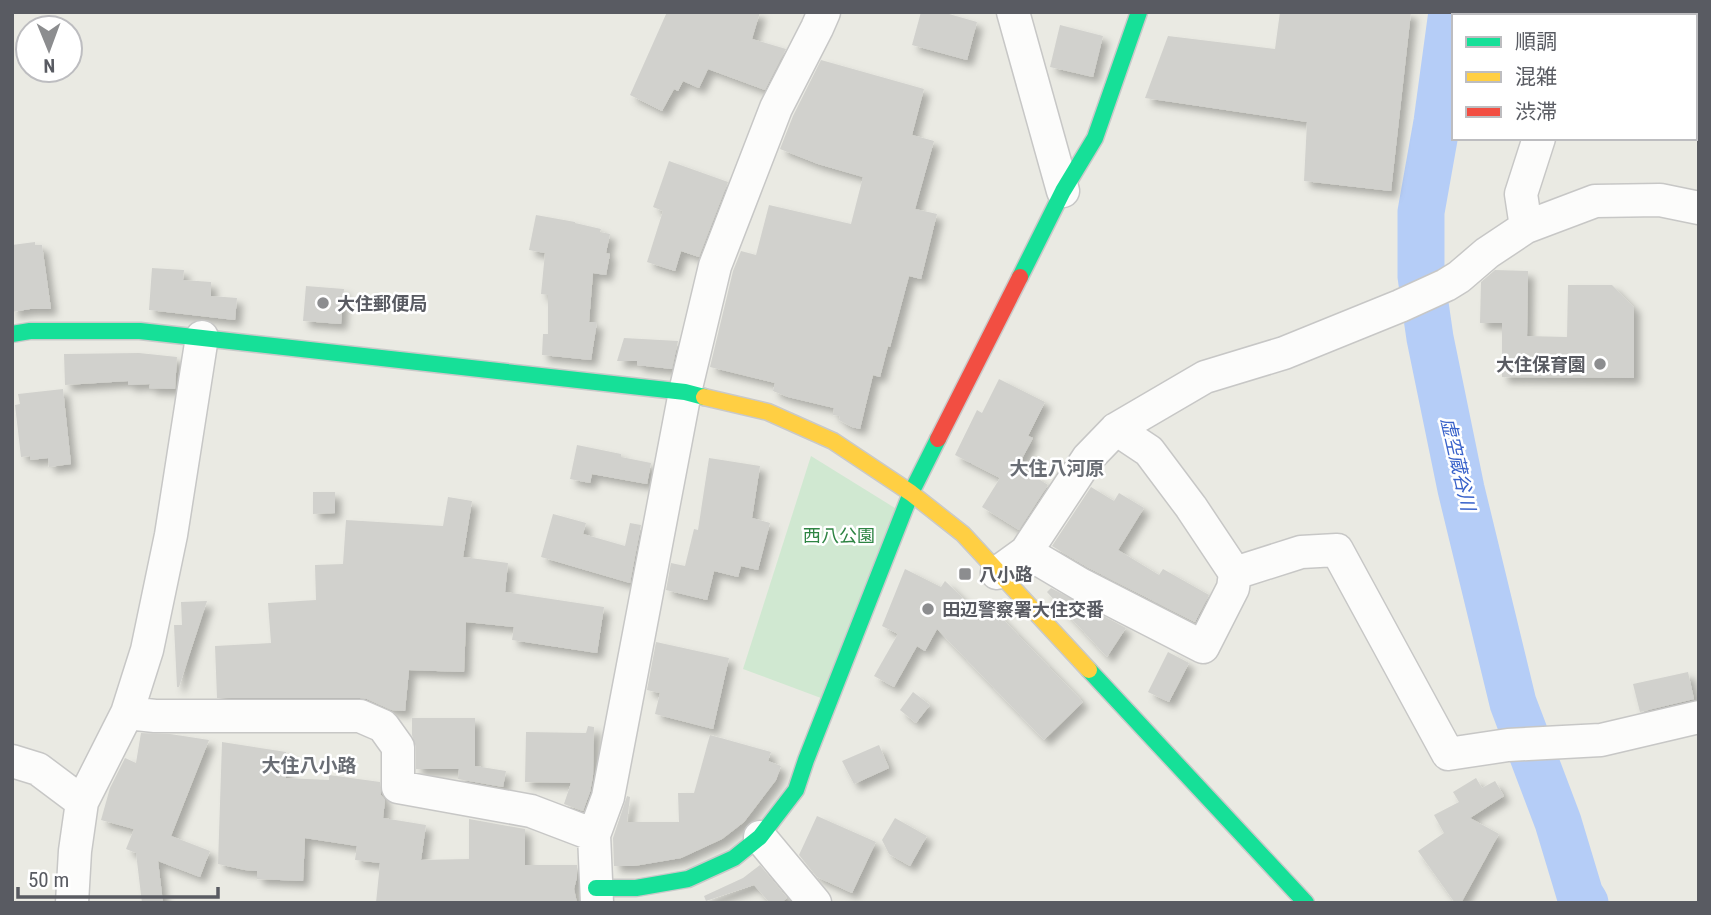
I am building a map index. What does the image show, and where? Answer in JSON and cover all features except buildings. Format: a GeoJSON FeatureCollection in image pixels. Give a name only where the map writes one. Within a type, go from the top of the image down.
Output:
{"type":"FeatureCollection","features":[{"type":"Feature","properties":{"kind":"street"},"geometry":{"type":"LineString","coordinates":[[824,12],[776,108],[715,266],[685,392],[608,797],[594,835],[596,895],[688,879],[734,858],[760,837],[796,790],[911,493],[1063,191],[1095,138],[1139,12]]}},
{"type":"Feature","properties":{"kind":"street"},"geometry":{"type":"LineString","coordinates":[[1013,12],[1063,191]]}},
{"type":"Feature","properties":{"kind":"street"},"geometry":{"type":"LineString","coordinates":[[1525,227],[1521,194],[1538,140]]}},
{"type":"Feature","properties":{"kind":"street"},"geometry":{"type":"LineString","coordinates":[[997,573],[1026,552],[1088,458],[1116,429],[1205,377],[1284,353],[1400,306],[1459,277],[1487,253],[1525,227],[1595,201],[1660,200],[1699,208]]}},
{"type":"Feature","properties":{"kind":"street"},"geometry":{"type":"LineString","coordinates":[[12,334],[30,331],[140,331],[202,337],[685,392],[768,412],[833,442],[911,493],[963,534],[1306,903]]}},
{"type":"Feature","properties":{"kind":"street"},"geometry":{"type":"LineString","coordinates":[[72,903],[75,850],[82,802],[127,713],[147,650],[171,535],[202,337]]}},
{"type":"Feature","properties":{"kind":"street"},"geometry":{"type":"LineString","coordinates":[[1026,552],[1203,647],[1233,588],[1235,573],[1149,451],[1116,429]]}},
{"type":"Feature","properties":{"kind":"street"},"geometry":{"type":"LineString","coordinates":[[1235,573],[1301,552],[1337,550],[1448,754],[1508,745],[1601,740],[1699,717]]}},
{"type":"Feature","properties":{"kind":"street"},"geometry":{"type":"LineString","coordinates":[[127,713],[155,716],[360,716],[383,726],[398,747],[398,787],[531,811],[594,835]]}},
{"type":"Feature","properties":{"kind":"street"},"geometry":{"type":"LineString","coordinates":[[12,761],[38,769],[82,802]]}},
{"type":"Feature","properties":{"kind":"street"},"geometry":{"type":"LineString","coordinates":[[760,837],[815,903]]}},
{"type":"Feature","properties":{"kind":"green space","name":"西八公園"},"geometry":{"type":"Polygon","coordinates":[[[811,456],[903,513],[829,701],[743,669],[811,456]]]}},
{"type":"Feature","properties":{"kind":"waterway","name":"虚空蔵谷川"},"geometry":{"type":"LineString","coordinates":[[1452,12],[1421,212],[1421,276],[1430,338],[1461,489],[1513,703],[1585,903]]}},
{"type":"Feature","properties":{"kind":"traffic: fast"},"geometry":{"type":"LineString","coordinates":[[1020,277],[1063,191],[1095,138],[1139,12]]}},
{"type":"Feature","properties":{"kind":"traffic: fast"},"geometry":{"type":"LineString","coordinates":[[12,334],[30,331],[140,331],[685,392],[704,397]]}},
{"type":"Feature","properties":{"kind":"traffic: fast"},"geometry":{"type":"LineString","coordinates":[[596,888],[636,888],[688,879],[734,858],[760,837],[796,790],[911,493],[938,439]]}},
{"type":"Feature","properties":{"kind":"traffic: fast"},"geometry":{"type":"LineString","coordinates":[[1089,670],[1306,903]]}},
{"type":"Feature","properties":{"kind":"traffic: slow"},"geometry":{"type":"LineString","coordinates":[[704,397],[768,412],[833,441],[911,493],[963,534],[1089,670]]}},
{"type":"Feature","properties":{"kind":"traffic: jam"},"geometry":{"type":"LineString","coordinates":[[938,439],[1020,277]]}},
{"type":"Feature","properties":{"kind":"place","name":"大住郵便局"},"geometry":{"type":"Point","coordinates":[323,303]}},
{"type":"Feature","properties":{"kind":"place","name":"大住保育園"},"geometry":{"type":"Point","coordinates":[1600,364]}},
{"type":"Feature","properties":{"kind":"place","name":"八小路"},"geometry":{"type":"Point","coordinates":[965,574]}},
{"type":"Feature","properties":{"kind":"place","name":"田辺警察署大住交番"},"geometry":{"type":"Point","coordinates":[928,609]}},
{"type":"Feature","properties":{"kind":"district","name":"大住八河原"},"geometry":{"type":"Point","coordinates":[1057,468]}},
{"type":"Feature","properties":{"kind":"district","name":"大住八小路"},"geometry":{"type":"Point","coordinates":[309,765]}}]}
